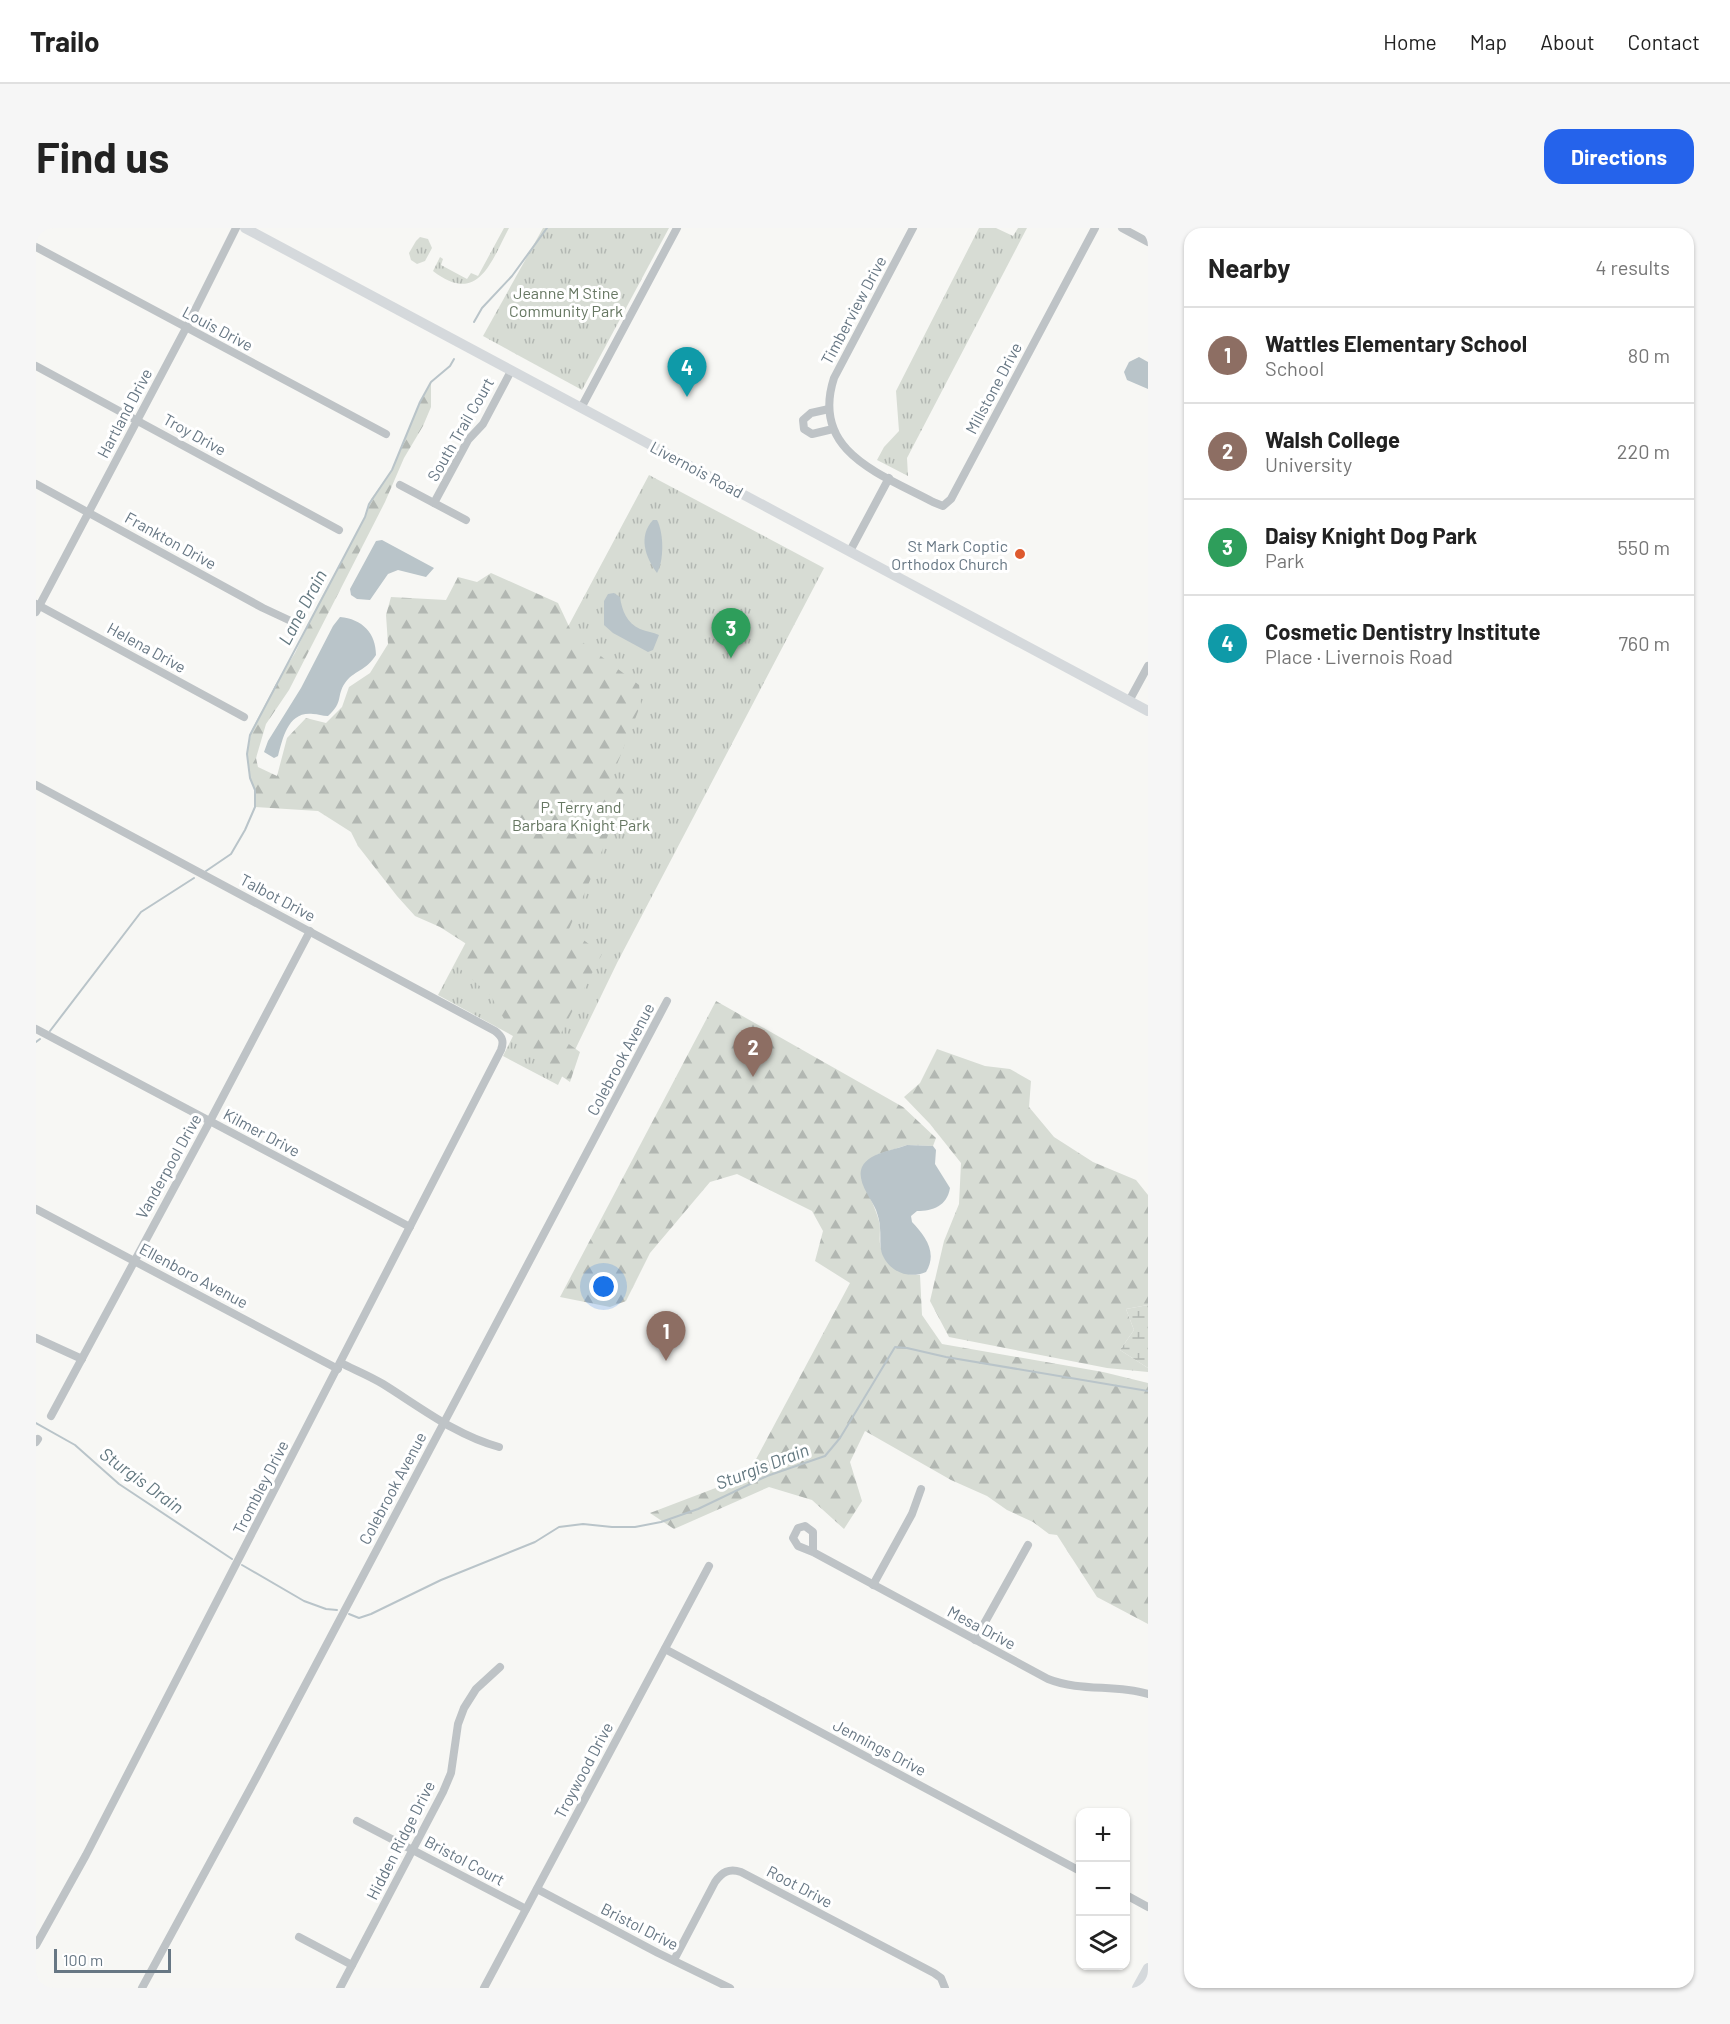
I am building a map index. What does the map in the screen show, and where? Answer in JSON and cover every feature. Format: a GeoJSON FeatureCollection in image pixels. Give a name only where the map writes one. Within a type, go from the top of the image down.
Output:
{"type":"FeatureCollection","features":[{"type":"Feature","properties":{"kind":"main road","name":"Livernois Road"},"geometry":{"type":"LineString","coordinates":[[245,228],[1148,711]]}},
{"type":"Feature","properties":{"kind":"main road"},"geometry":{"type":"LineString","coordinates":[[1137,1988],[1148,1968]]}},
{"type":"Feature","properties":{"kind":"street","name":"Hartland Drive"},"geometry":{"type":"LineString","coordinates":[[37,607],[186,328],[236,228]]}},
{"type":"Feature","properties":{"kind":"street"},"geometry":{"type":"LineString","coordinates":[[581,408],[677,228]]}},
{"type":"Feature","properties":{"kind":"street","name":"Timberview Drive"},"geometry":{"type":"LineString","coordinates":[[889,478],[856,460],[843,446],[833,429],[829,398],[834,378],[913,228]]}},
{"type":"Feature","properties":{"kind":"street","name":"Millstone Drive"},"geometry":{"type":"LineString","coordinates":[[889,478],[939,505],[943,506],[949,502],[1095,228]]}},
{"type":"Feature","properties":{"kind":"street"},"geometry":{"type":"LineString","coordinates":[[1122,228],[1148,242]]}},
{"type":"Feature","properties":{"kind":"street","name":"Louis Drive"},"geometry":{"type":"LineString","coordinates":[[36,247],[386,434]]}},
{"type":"Feature","properties":{"kind":"street","name":"Troy Drive"},"geometry":{"type":"LineString","coordinates":[[36,366],[339,530]]}},
{"type":"Feature","properties":{"kind":"street","name":"South Trail Court"},"geometry":{"type":"LineString","coordinates":[[434,503],[468,440],[483,424],[511,371]]}},
{"type":"Feature","properties":{"kind":"street"},"geometry":{"type":"LineString","coordinates":[[829,409],[807,415],[803,420],[804,429],[812,434],[833,429]]}},
{"type":"Feature","properties":{"kind":"street"},"geometry":{"type":"LineString","coordinates":[[850,551],[889,478]]}},
{"type":"Feature","properties":{"kind":"street","name":"Frankton Drive"},"geometry":{"type":"LineString","coordinates":[[36,484],[264,608],[293,621]]}},
{"type":"Feature","properties":{"kind":"street","name":"South Trail Court"},"geometry":{"type":"LineString","coordinates":[[400,485],[466,520]]}},
{"type":"Feature","properties":{"kind":"street","name":"Helena Drive"},"geometry":{"type":"LineString","coordinates":[[37,607],[244,717]]}},
{"type":"Feature","properties":{"kind":"street"},"geometry":{"type":"LineString","coordinates":[[1129,701],[1148,666]]}},
{"type":"Feature","properties":{"kind":"street","name":"Talbot Drive"},"geometry":{"type":"LineString","coordinates":[[36,785],[495,1031],[503,1040]]}},
{"type":"Feature","properties":{"kind":"street","name":"Vanderpool Drive"},"geometry":{"type":"LineString","coordinates":[[51,1416],[310,931]]}},
{"type":"Feature","properties":{"kind":"street","name":"Colebrook Avenue"},"geometry":{"type":"LineString","coordinates":[[142,1988],[256,1778],[667,1001]]}},
{"type":"Feature","properties":{"kind":"street","name":"Kilmer Drive"},"geometry":{"type":"LineString","coordinates":[[36,1029],[410,1227]]}},
{"type":"Feature","properties":{"kind":"street","name":"Trombley Drive"},"geometry":{"type":"LineString","coordinates":[[36,1945],[86,1854],[340,1366],[501,1050],[503,1040]]}},
{"type":"Feature","properties":{"kind":"street","name":"Ellenboro Avenue"},"geometry":{"type":"LineString","coordinates":[[36,1209],[340,1366],[381,1383],[444,1422],[482,1442],[499,1447]]}},
{"type":"Feature","properties":{"kind":"street"},"geometry":{"type":"LineString","coordinates":[[36,1338],[82,1359]]}},
{"type":"Feature","properties":{"kind":"street"},"geometry":{"type":"LineString","coordinates":[[873,1585],[912,1514],[921,1489]]}},
{"type":"Feature","properties":{"kind":"street"},"geometry":{"type":"LineString","coordinates":[[975,1640],[1028,1545]]}},
{"type":"Feature","properties":{"kind":"street","name":"Mesa Drive"},"geometry":{"type":"LineString","coordinates":[[813,1552],[1055,1682],[1086,1688],[1124,1688],[1148,1694]]}},
{"type":"Feature","properties":{"kind":"street","name":"Troywood Drive"},"geometry":{"type":"LineString","coordinates":[[484,1988],[710,1566]]}},
{"type":"Feature","properties":{"kind":"street","name":"Jennings Drive"},"geometry":{"type":"LineString","coordinates":[[665,1649],[1076,1869]]}},
{"type":"Feature","properties":{"kind":"street","name":"Hidden Ridge Drive"},"geometry":{"type":"LineString","coordinates":[[340,1988],[443,1792],[451,1773],[458,1724],[464,1708],[476,1689],[501,1667]]}},
{"type":"Feature","properties":{"kind":"street","name":"Bristol Court"},"geometry":{"type":"LineString","coordinates":[[357,1821],[526,1909]]}},
{"type":"Feature","properties":{"kind":"street","name":"Root Drive"},"geometry":{"type":"LineString","coordinates":[[674,1960],[715,1882],[721,1874],[732,1870],[741,1872],[934,1973],[941,1978],[945,1988]]}},
{"type":"Feature","properties":{"kind":"street","name":"Bristol Drive"},"geometry":{"type":"LineString","coordinates":[[537,1889],[728,1988]]}},
{"type":"Feature","properties":{"kind":"street"},"geometry":{"type":"LineString","coordinates":[[1130,1898],[1148,1907]]}},
{"type":"Feature","properties":{"kind":"street"},"geometry":{"type":"LineString","coordinates":[[299,1937],[352,1965]]}},
{"type":"Feature","properties":{"kind":"green space"},"geometry":{"type":"Polygon","coordinates":[[[504,228],[509,228],[489,266],[472,282],[461,284],[448,281],[433,271],[440,257],[443,259],[441,265],[467,279],[471,273],[478,276],[504,228]]]}},
{"type":"Feature","properties":{"kind":"green space","name":"Jeanne M Stine Community Park"},"geometry":{"type":"Polygon","coordinates":[[[543,228],[669,228],[582,390],[483,336],[543,228]]]}},
{"type":"Feature","properties":{"kind":"green space"},"geometry":{"type":"Polygon","coordinates":[[[979,228],[996,228],[1013,236],[1018,228],[1027,228],[907,458],[908,476],[877,460],[884,447],[899,431],[896,391],[979,228]]]}},
{"type":"Feature","properties":{"kind":"green space"},"geometry":{"type":"Polygon","coordinates":[[[420,237],[428,239],[432,248],[425,261],[417,264],[411,260],[409,253],[420,237]]]}},
{"type":"Feature","properties":{"kind":"green space"},"geometry":{"type":"Polygon","coordinates":[[[431,382],[431,407],[423,426],[404,458],[385,502],[289,690],[266,724],[256,758],[258,767],[277,776],[287,738],[306,718],[326,723],[342,707],[349,687],[370,673],[388,644],[386,615],[391,597],[446,600],[458,577],[477,582],[491,573],[558,603],[573,635],[639,685],[641,704],[612,777],[624,794],[569,929],[602,954],[559,1037],[580,1052],[570,1082],[520,1047],[491,996],[458,967],[468,945],[440,927],[415,916],[358,846],[351,832],[318,811],[255,807],[255,790],[250,778],[247,754],[252,729],[295,653],[318,604],[365,518],[371,499],[392,470],[420,402],[431,382]]]}},
{"type":"Feature","properties":{"kind":"green space","name":"P. Terry and Barbara Knight Park"},"geometry":{"type":"Polygon","coordinates":[[[649,475],[824,568],[617,963],[558,1085],[503,1056],[513,1036],[438,995],[474,927],[438,870],[649,475]]]}},
{"type":"Feature","properties":{"kind":"green space"},"geometry":{"type":"Polygon","coordinates":[[[716,1001],[903,1107],[936,1138],[933,1146],[907,1145],[876,1155],[861,1178],[879,1221],[882,1251],[889,1263],[900,1271],[920,1275],[922,1315],[942,1344],[1103,1372],[1148,1383],[1148,1624],[1097,1597],[1057,1535],[1049,1534],[1033,1522],[1007,1510],[987,1496],[951,1480],[865,1431],[850,1462],[862,1501],[844,1529],[812,1500],[769,1487],[674,1529],[650,1513],[747,1476],[850,1283],[815,1261],[823,1231],[812,1211],[737,1174],[710,1182],[650,1253],[626,1301],[610,1307],[560,1297],[716,1001]]]}},
{"type":"Feature","properties":{"kind":"green space"},"geometry":{"type":"Polygon","coordinates":[[[937,1049],[985,1066],[1010,1069],[1031,1081],[1029,1107],[1054,1137],[1093,1162],[1136,1180],[1148,1195],[1148,1305],[1126,1309],[1134,1330],[1120,1350],[1148,1368],[1148,1372],[1107,1368],[949,1337],[930,1301],[944,1241],[959,1204],[961,1163],[930,1124],[904,1097],[920,1083],[937,1049]]]}},
{"type":"Feature","properties":{"kind":"green space"},"geometry":{"type":"Polygon","coordinates":[[[1148,1305],[1148,1368],[1120,1350],[1134,1330],[1126,1309],[1148,1305]]]}},
{"type":"Feature","properties":{"kind":"shaded area"},"geometry":{"type":"Polygon","coordinates":[[[1139,357],[1148,362],[1148,389],[1127,380],[1124,372],[1129,362],[1139,357]]]}},
{"type":"Feature","properties":{"kind":"shaded area"},"geometry":{"type":"Polygon","coordinates":[[[653,520],[657,520],[662,539],[661,561],[657,573],[649,560],[645,546],[648,526],[653,520]]]}},
{"type":"Feature","properties":{"kind":"shaded area"},"geometry":{"type":"Polygon","coordinates":[[[382,540],[434,568],[426,577],[398,570],[388,574],[370,600],[357,599],[351,595],[350,589],[376,541],[382,540]]]}},
{"type":"Feature","properties":{"kind":"shaded area"},"geometry":{"type":"Polygon","coordinates":[[[614,593],[620,597],[628,620],[640,629],[659,635],[653,650],[648,652],[613,633],[604,625],[604,601],[608,594],[614,593]]]}},
{"type":"Feature","properties":{"kind":"shaded area"},"geometry":{"type":"Polygon","coordinates":[[[340,617],[348,618],[366,628],[373,640],[376,655],[345,683],[336,707],[328,716],[305,714],[292,721],[278,756],[274,758],[264,752],[268,741],[301,688],[333,626],[340,617]]]}},
{"type":"Feature","properties":{"kind":"shaded area"},"geometry":{"type":"Polygon","coordinates":[[[907,1145],[933,1146],[936,1150],[935,1164],[950,1188],[946,1199],[938,1206],[917,1211],[911,1216],[912,1222],[928,1245],[931,1258],[926,1272],[914,1275],[902,1273],[886,1262],[881,1250],[880,1226],[876,1210],[861,1178],[862,1167],[870,1158],[907,1145]]]}},
{"type":"Feature","properties":{"kind":"waterway","name":"Lane Drain"},"geometry":{"type":"LineString","coordinates":[[474,322],[482,308],[512,276],[547,228]]}},
{"type":"Feature","properties":{"kind":"waterway","name":"Lane Drain"},"geometry":{"type":"LineString","coordinates":[[206,871],[231,854],[255,807],[255,790],[250,778],[247,754],[250,735],[365,517],[369,504],[392,470],[420,402],[431,382],[450,366],[454,359]]}},
{"type":"Feature","properties":{"kind":"waterway","name":"Lane Drain"},"geometry":{"type":"LineString","coordinates":[[50,1031],[141,912],[194,878]]}},
{"type":"Feature","properties":{"kind":"waterway","name":"Lane Drain"},"geometry":{"type":"LineString","coordinates":[[36,1042],[40,1039]]}},
{"type":"Feature","properties":{"kind":"waterway","name":"Sturgis Drain"},"geometry":{"type":"LineString","coordinates":[[349,1614],[359,1618],[371,1614],[441,1580],[535,1542],[559,1527],[583,1524],[635,1527],[661,1522],[698,1509],[767,1476],[825,1456],[840,1438],[895,1347],[1148,1391]]}},
{"type":"Feature","properties":{"kind":"waterway","name":"Sturgis Drain"},"geometry":{"type":"LineString","coordinates":[[36,1423],[75,1445],[119,1484],[232,1559]]}},
{"type":"Feature","properties":{"kind":"waterway","name":"Sturgis Drain"},"geometry":{"type":"LineString","coordinates":[[242,1565],[304,1601],[326,1609],[337,1610]]}},
{"type":"Feature","properties":{"kind":"place","name":"Cosmetic Dentistry Institute"},"geometry":{"type":"Point","coordinates":[687,397]}},
{"type":"Feature","properties":{"kind":"place","name":"St Mark Coptic Orthodox Church"},"geometry":{"type":"Point","coordinates":[1020,554]}},
{"type":"Feature","properties":{"kind":"place","name":"Daisy Knight Dog Park"},"geometry":{"type":"Point","coordinates":[731,658]}},
{"type":"Feature","properties":{"kind":"place","name":"Walsh College"},"geometry":{"type":"Point","coordinates":[753,1077]}},
{"type":"Feature","properties":{"kind":"place","name":"Wattles Elementary School"},"geometry":{"type":"Point","coordinates":[666,1361]}}]}
